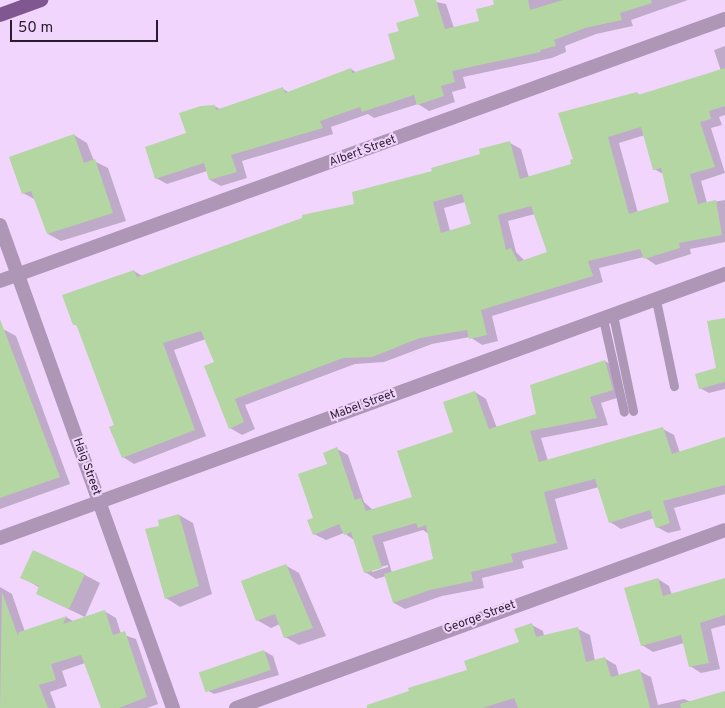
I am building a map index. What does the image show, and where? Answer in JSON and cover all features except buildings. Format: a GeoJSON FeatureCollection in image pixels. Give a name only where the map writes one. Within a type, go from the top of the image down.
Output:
{"type":"FeatureCollection","features":[{"type":"Feature","properties":{"kind":"main road"},"geometry":{"type":"LineString","coordinates":[[0,15],[41,0]]}},
{"type":"Feature","properties":{"kind":"street","name":"Albert Street"},"geometry":{"type":"LineString","coordinates":[[0,281],[725,19]]}},
{"type":"Feature","properties":{"kind":"street","name":"Haig Street"},"geometry":{"type":"LineString","coordinates":[[0,225],[173,708]]}},
{"type":"Feature","properties":{"kind":"street","name":"Mabel Street"},"geometry":{"type":"LineString","coordinates":[[0,538],[725,274]]}},
{"type":"Feature","properties":{"kind":"street","name":"George Street"},"geometry":{"type":"LineString","coordinates":[[236,708],[725,530]]}},
{"type":"Feature","properties":{"kind":"lane"},"geometry":{"type":"LineString","coordinates":[[656,300],[674,386]]}},
{"type":"Feature","properties":{"kind":"lane"},"geometry":{"type":"LineString","coordinates":[[608,317],[628,412]]}}]}
